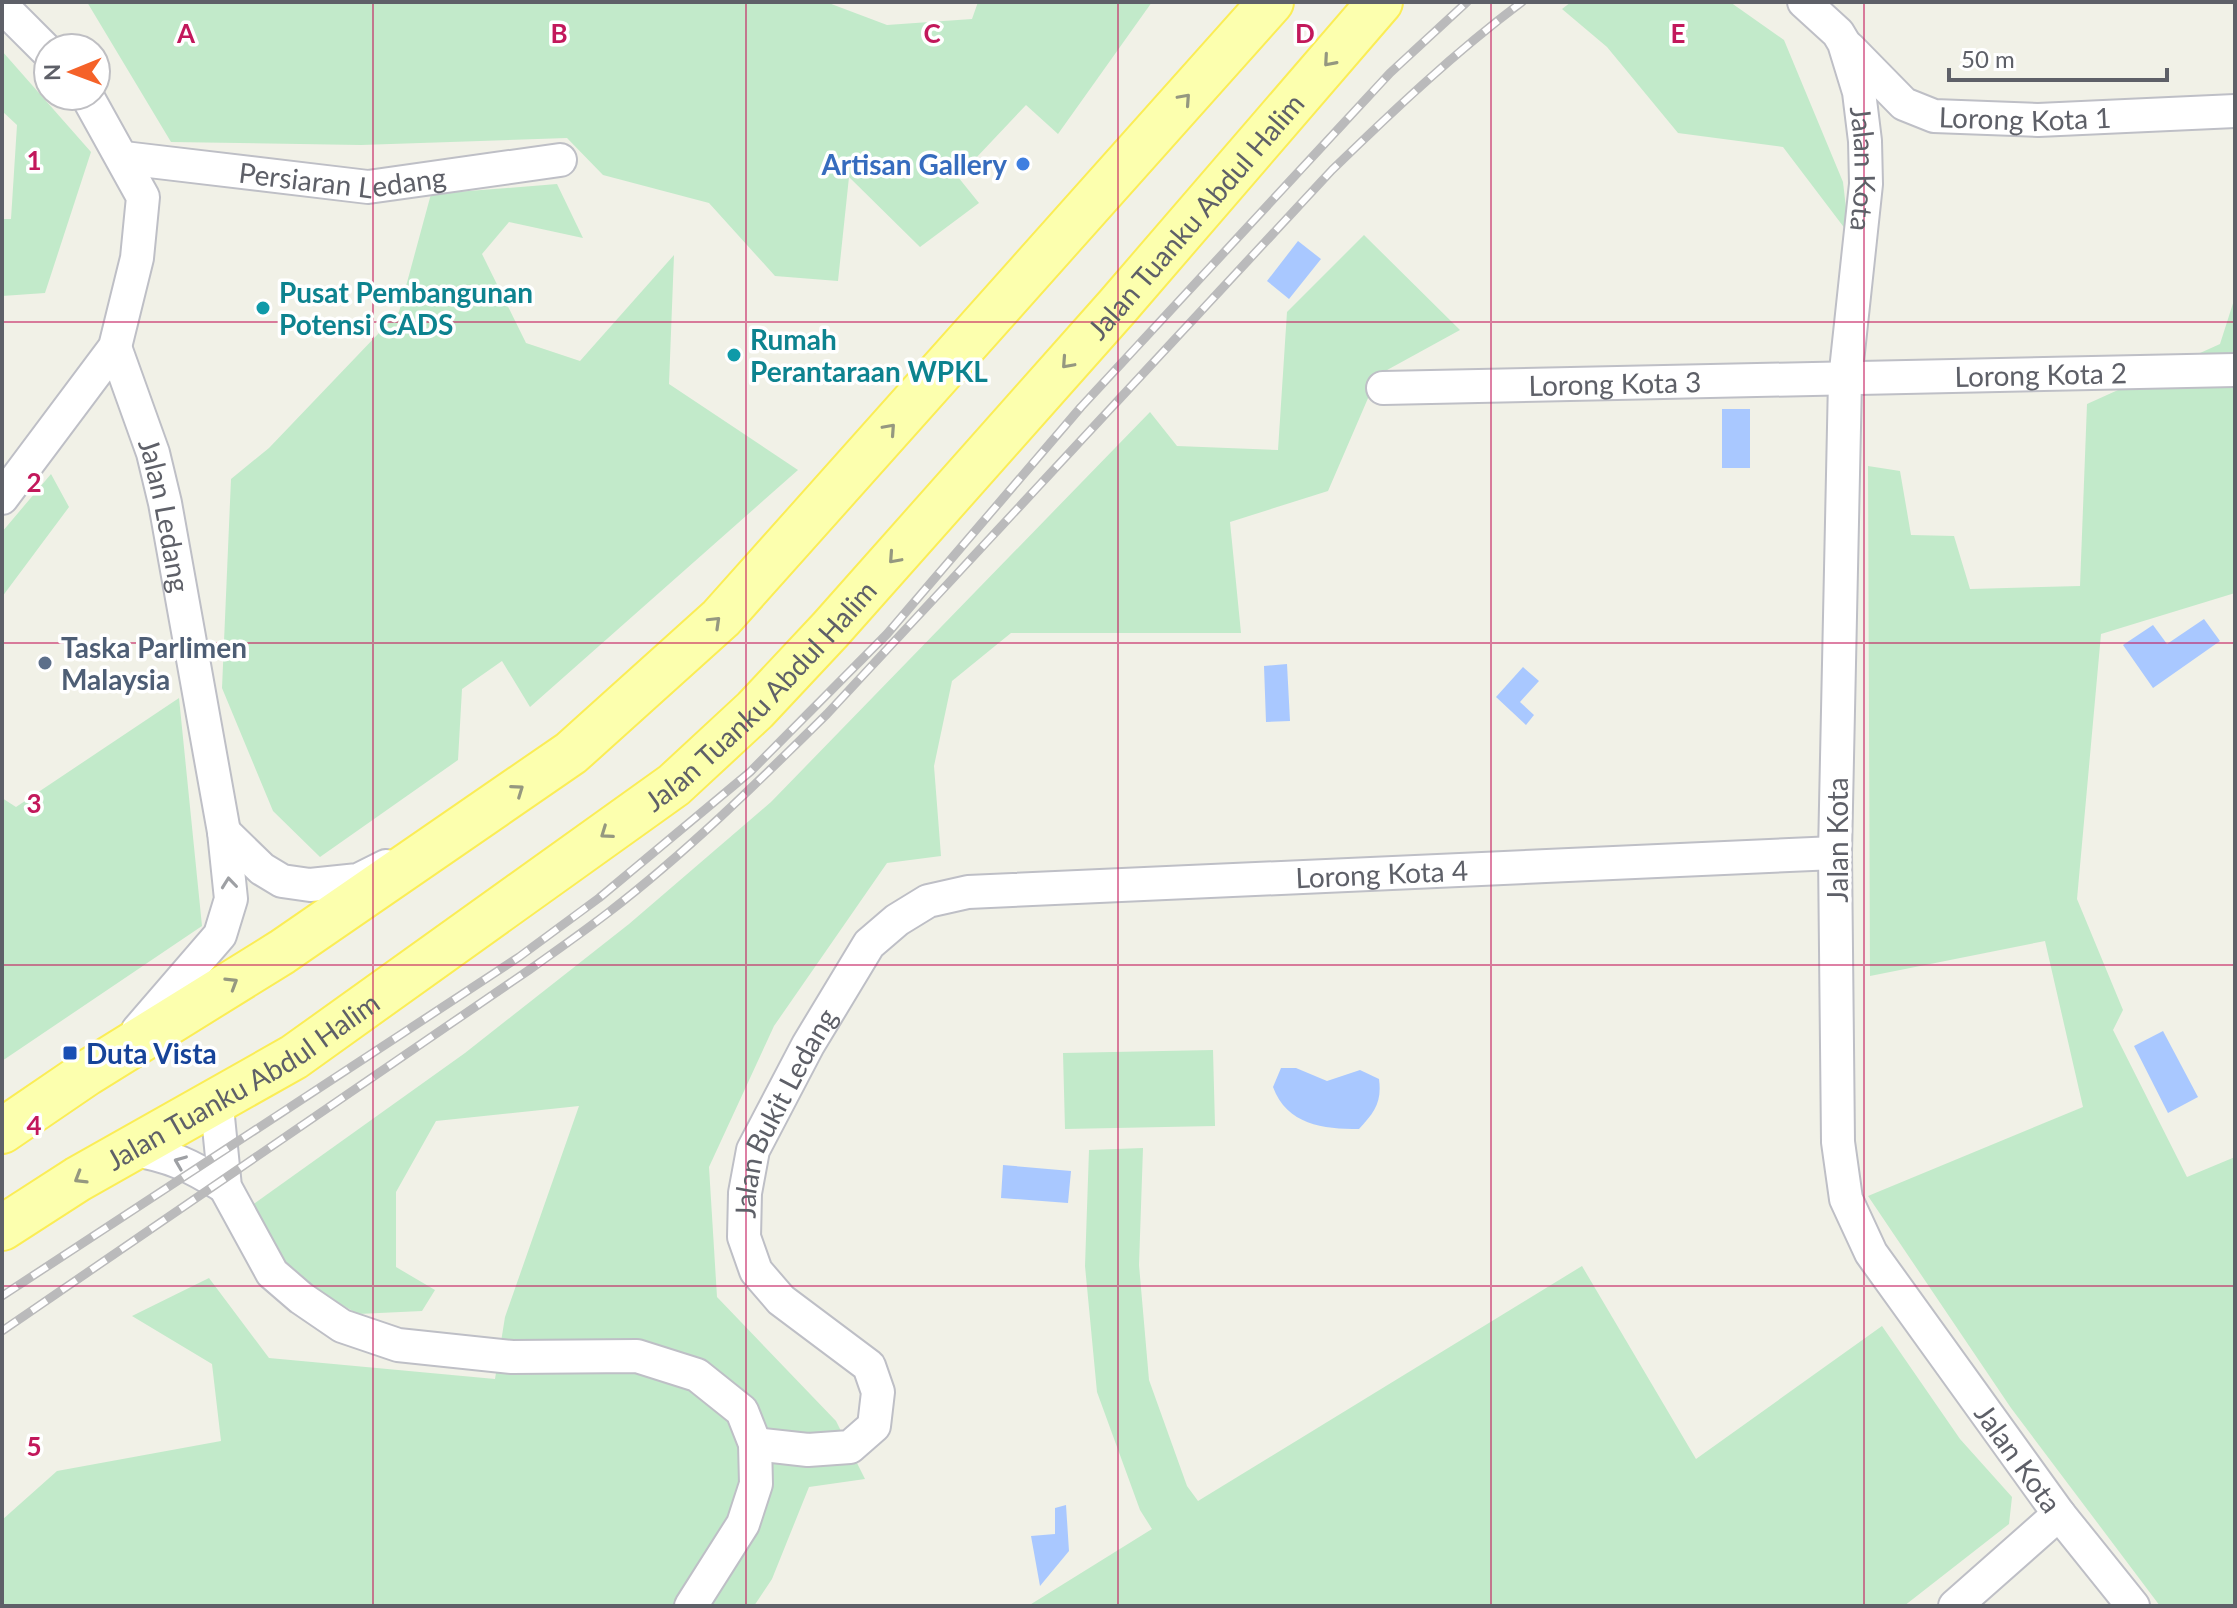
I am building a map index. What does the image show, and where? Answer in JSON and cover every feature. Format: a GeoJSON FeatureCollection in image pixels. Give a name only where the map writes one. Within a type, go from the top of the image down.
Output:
{"type":"FeatureCollection","features":[{"type":"Feature","properties":{"kind":"main road"},"geometry":{"type":"LineString","coordinates":[[2,1131],[87,1073],[282,952],[571,753],[721,618],[1271,2]]}},
{"type":"Feature","properties":{"kind":"main road","name":"Jalan Tuanku Abdul Halim"},"geometry":{"type":"LineString","coordinates":[[2,1228],[78,1179],[294,1057],[674,785],[755,710],[830,630],[1106,319],[1380,2]]}},
{"type":"Feature","properties":{"kind":"street","name":"Jalan Kota"},"geometry":{"type":"LineString","coordinates":[[1804,2],[1838,33],[1844,43],[1859,92],[1865,141],[1866,184],[1845,380],[1835,853],[1838,1142],[1846,1199],[1871,1253],[2059,1514],[2133,1606]]}},
{"type":"Feature","properties":{"kind":"street"},"geometry":{"type":"LineString","coordinates":[[2,6],[32,36]]}},
{"type":"Feature","properties":{"kind":"street","name":"Lorong Kota 1"},"geometry":{"type":"LineString","coordinates":[[1844,43],[1904,104],[1934,116],[2038,120],[2235,111]]}},
{"type":"Feature","properties":{"kind":"street"},"geometry":{"type":"LineString","coordinates":[[2,498],[115,347],[137,258],[143,197],[97,112]]}},
{"type":"Feature","properties":{"kind":"street","name":"Persiaran Ledang"},"geometry":{"type":"LineString","coordinates":[[124,158],[368,187],[560,160]]}},
{"type":"Feature","properties":{"kind":"street","name":"Jalan Ledang"},"geometry":{"type":"LineString","coordinates":[[87,1073],[143,1026],[220,935],[231,899],[224,832],[165,503],[153,453],[115,347]]}},
{"type":"Feature","properties":{"kind":"street","name":"Lorong Kota 2"},"geometry":{"type":"LineString","coordinates":[[1845,380],[2235,370]]}},
{"type":"Feature","properties":{"kind":"street","name":"Lorong Kota 3"},"geometry":{"type":"LineString","coordinates":[[1383,388],[1845,380]]}},
{"type":"Feature","properties":{"kind":"street"},"geometry":{"type":"LineString","coordinates":[[224,832],[262,869],[282,881],[310,885],[358,880],[464,828]]}},
{"type":"Feature","properties":{"kind":"street","name":"Lorong Kota 4"},"geometry":{"type":"LineString","coordinates":[[928,901],[968,892],[1835,853]]}},
{"type":"Feature","properties":{"kind":"street","name":"Jalan Bukit Ledang"},"geometry":{"type":"LineString","coordinates":[[755,1444],[808,1450],[850,1447],[874,1426],[878,1392],[869,1366],[781,1300],[756,1271],[744,1237],[745,1193],[753,1150],[808,1045],[869,944],[897,920],[928,901]]}},
{"type":"Feature","properties":{"kind":"street"},"geometry":{"type":"LineString","coordinates":[[219,1099],[225,1187],[272,1273],[301,1298],[342,1326],[398,1345],[512,1357],[637,1356],[697,1375],[742,1411],[755,1444],[756,1484],[743,1524],[691,1606]]}},
{"type":"Feature","properties":{"kind":"street"},"geometry":{"type":"LineString","coordinates":[[130,1149],[159,1154],[188,1164],[225,1187]]}},
{"type":"Feature","properties":{"kind":"street"},"geometry":{"type":"LineString","coordinates":[[1955,1606],[2059,1514]]}},
{"type":"Feature","properties":{"kind":"green space"},"geometry":{"type":"Polygon","coordinates":[[[87,2],[826,2],[887,25],[972,19],[978,2],[1152,2],[1058,134],[1026,105],[958,177],[979,203],[920,247],[849,177],[838,281],[775,276],[709,203],[603,175],[567,138],[361,145],[171,142],[112,44],[112,32],[105,32],[87,2]]]}},
{"type":"Feature","properties":{"kind":"green space"},"geometry":{"type":"Polygon","coordinates":[[[1571,2],[1730,2],[1784,40],[1843,182],[1849,234],[1783,147],[1678,133],[1607,47],[1562,9],[1571,2]]]}},
{"type":"Feature","properties":{"kind":"green space"},"geometry":{"type":"Polygon","coordinates":[[[2,51],[32,85],[32,112],[56,112],[91,152],[45,293],[2,296],[2,219],[11,219],[17,125],[2,111],[2,51]]]}},
{"type":"Feature","properties":{"kind":"green space"},"geometry":{"type":"Polygon","coordinates":[[[557,184],[583,238],[509,222],[482,254],[526,343],[580,361],[674,255],[669,384],[798,470],[530,707],[502,661],[462,689],[458,760],[320,857],[273,811],[222,688],[231,479],[269,448],[399,312],[431,194],[557,184]]]}},
{"type":"Feature","properties":{"kind":"green space"},"geometry":{"type":"Polygon","coordinates":[[[1364,235],[1460,330],[1378,375],[1328,491],[1230,522],[1241,633],[1011,633],[952,681],[934,766],[941,856],[887,863],[774,1026],[709,1167],[717,1297],[836,1421],[865,1479],[809,1487],[772,1579],[754,1606],[2,1606],[2,1520],[57,1471],[221,1441],[212,1364],[132,1316],[209,1278],[269,1358],[495,1379],[505,1317],[579,1106],[436,1121],[396,1192],[396,1267],[435,1290],[422,1311],[358,1314],[299,1281],[248,1208],[465,1053],[629,924],[771,802],[1150,412],[1177,446],[1278,450],[1287,312],[1364,235]]]}},
{"type":"Feature","properties":{"kind":"green space"},"geometry":{"type":"Polygon","coordinates":[[[2235,297],[2235,593],[2101,634],[2077,899],[2123,1010],[2113,1030],[2187,1177],[2235,1157],[2235,1606],[2160,1606],[2011,1408],[1868,1196],[2083,1107],[2045,941],[1870,976],[1868,466],[1900,471],[1911,535],[1954,536],[1970,589],[2080,586],[2087,404],[2220,344],[2235,297]]]}},
{"type":"Feature","properties":{"kind":"green space"},"geometry":{"type":"Polygon","coordinates":[[[51,474],[69,507],[2,597],[2,532],[51,474]]]}},
{"type":"Feature","properties":{"kind":"green space"},"geometry":{"type":"Polygon","coordinates":[[[179,698],[202,926],[2,1061],[2,798],[16,807],[179,698]]]}},
{"type":"Feature","properties":{"kind":"green space"},"geometry":{"type":"Polygon","coordinates":[[[1213,1050],[1215,1126],[1065,1129],[1063,1053],[1213,1050]]]}},
{"type":"Feature","properties":{"kind":"green space"},"geometry":{"type":"Polygon","coordinates":[[[1143,1148],[1139,1265],[1149,1380],[1187,1486],[1198,1501],[1582,1266],[1696,1459],[1882,1326],[1960,1439],[2012,1497],[2009,1524],[1904,1606],[1028,1606],[1152,1529],[1140,1510],[1097,1392],[1085,1266],[1089,1150],[1143,1148]]]}},
{"type":"Feature","properties":{"kind":"water"},"geometry":{"type":"Polygon","coordinates":[[[1298,241],[1321,259],[1289,299],[1267,281],[1298,241]]]}},
{"type":"Feature","properties":{"kind":"water"},"geometry":{"type":"Polygon","coordinates":[[[1722,409],[1750,409],[1750,468],[1722,468],[1722,409]]]}},
{"type":"Feature","properties":{"kind":"water"},"geometry":{"type":"Polygon","coordinates":[[[2204,619],[2220,641],[2153,688],[2123,645],[2153,625],[2167,644],[2204,619]]]}},
{"type":"Feature","properties":{"kind":"water"},"geometry":{"type":"Polygon","coordinates":[[[1287,664],[1290,721],[1266,722],[1264,666],[1287,664]]]}},
{"type":"Feature","properties":{"kind":"water"},"geometry":{"type":"Polygon","coordinates":[[[1523,667],[1539,681],[1520,702],[1534,715],[1526,725],[1496,697],[1523,667]]]}},
{"type":"Feature","properties":{"kind":"water"},"geometry":{"type":"Polygon","coordinates":[[[2163,1031],[2198,1097],[2168,1113],[2134,1046],[2163,1031]]]}},
{"type":"Feature","properties":{"kind":"water"},"geometry":{"type":"Polygon","coordinates":[[[1281,1068],[1296,1068],[1327,1081],[1360,1070],[1379,1079],[1376,1106],[1359,1129],[1332,1128],[1308,1122],[1287,1110],[1279,1100],[1273,1087],[1281,1068]]]}},
{"type":"Feature","properties":{"kind":"water"},"geometry":{"type":"Polygon","coordinates":[[[1003,1165],[1071,1171],[1068,1203],[1001,1198],[1003,1165]]]}},
{"type":"Feature","properties":{"kind":"water"},"geometry":{"type":"Polygon","coordinates":[[[1066,1505],[1069,1551],[1040,1586],[1031,1536],[1055,1534],[1055,1508],[1066,1505]]]}},
{"type":"Feature","properties":{"kind":"railway"},"geometry":{"type":"LineString","coordinates":[[2,1296],[519,957],[599,898],[750,772],[887,634],[1081,407],[1390,73],[1467,2]]}},
{"type":"Feature","properties":{"kind":"railway"},"geometry":{"type":"LineString","coordinates":[[2,1331],[529,970],[609,912],[694,841],[827,714],[1332,170],[1448,62],[1522,2]]}},
{"type":"Feature","properties":{"kind":"place","name":"Artisan Gallery"},"geometry":{"type":"Point","coordinates":[1023,164]}},
{"type":"Feature","properties":{"kind":"place","name":"Pusat Pembangunan Potensi CADS"},"geometry":{"type":"Point","coordinates":[263,308]}},
{"type":"Feature","properties":{"kind":"place","name":"Rumah Perantaraan WPKL"},"geometry":{"type":"Point","coordinates":[734,355]}},
{"type":"Feature","properties":{"kind":"place","name":"Taska Parlimen Malaysia"},"geometry":{"type":"Point","coordinates":[45,663]}},
{"type":"Feature","properties":{"kind":"place","name":"Duta Vista"},"geometry":{"type":"Point","coordinates":[70,1053]}}]}
